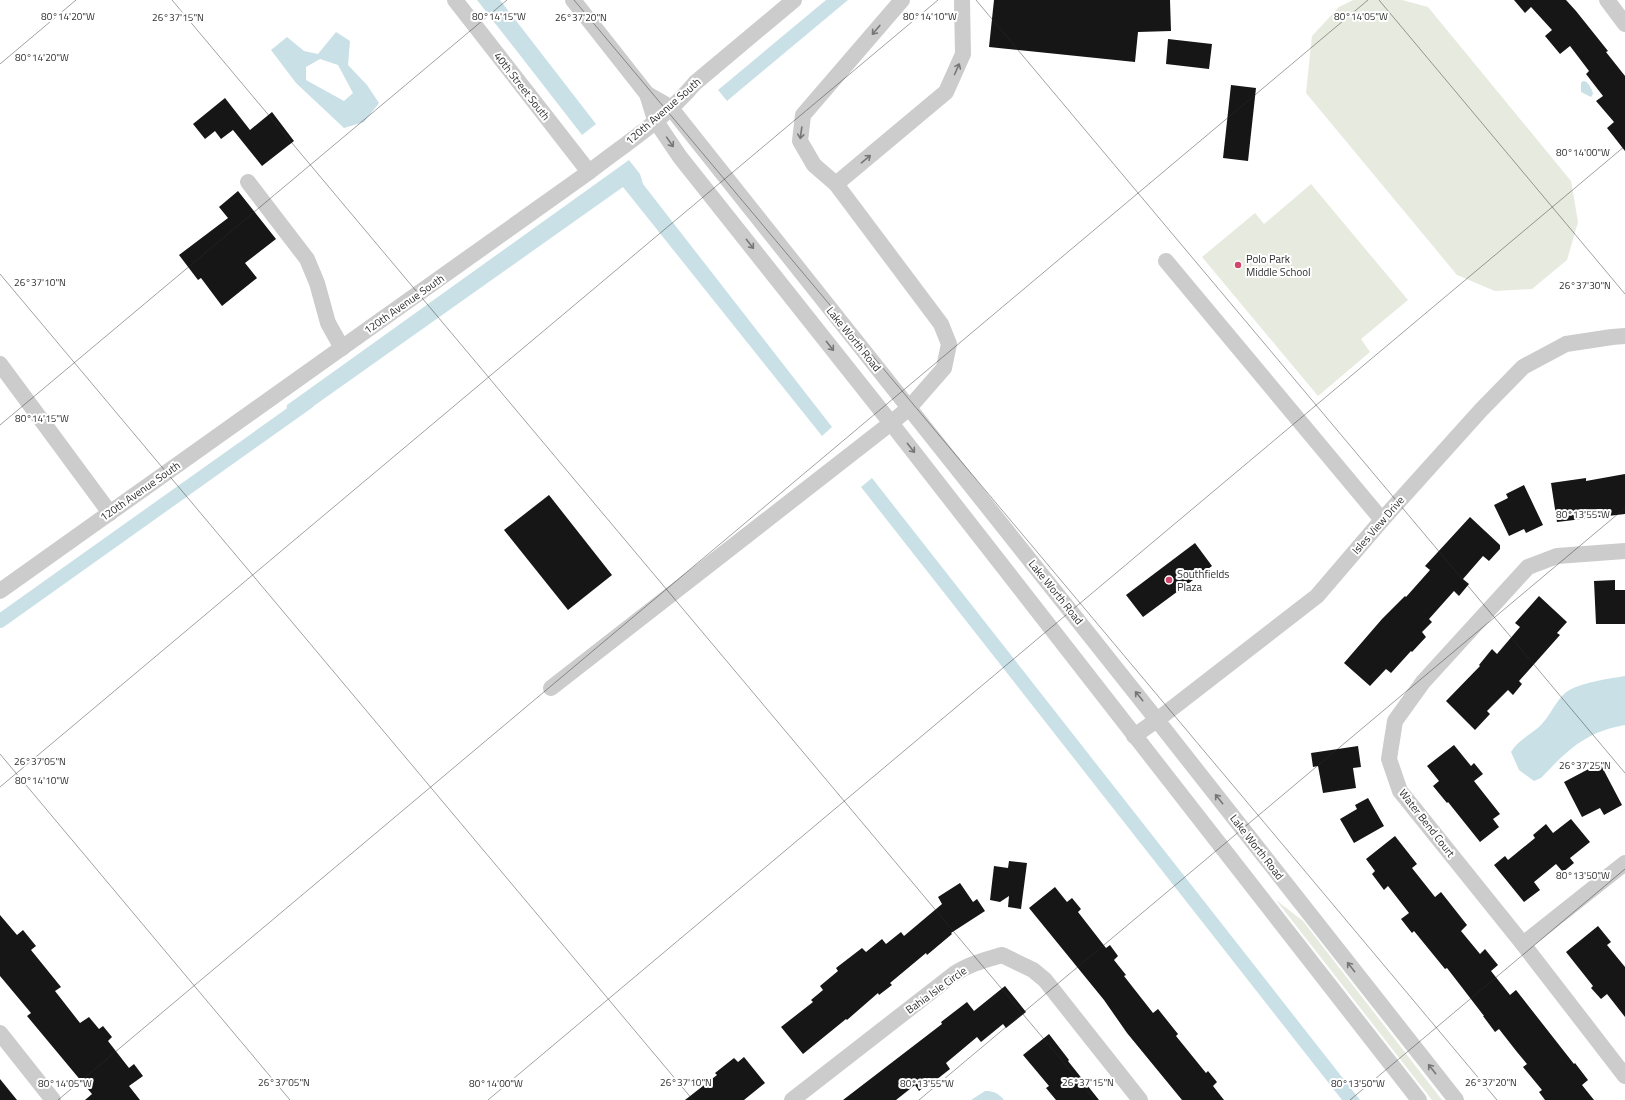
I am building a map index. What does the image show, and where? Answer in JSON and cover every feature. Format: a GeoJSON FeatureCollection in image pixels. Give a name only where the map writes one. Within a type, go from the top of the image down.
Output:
{"type":"FeatureCollection","features":[{"type":"Feature","properties":{"kind":"street","name":"40th Street South"},"geometry":{"type":"LineString","coordinates":[[455,0],[589,172]]}},
{"type":"Feature","properties":{"kind":"street","name":"Lake Worth Road"},"geometry":{"type":"LineString","coordinates":[[573,0],[648,94],[670,107],[1157,720],[1456,1100]]}},
{"type":"Feature","properties":{"kind":"street","name":"120th Avenue South"},"geometry":{"type":"LineString","coordinates":[[0,591],[589,172],[655,120],[686,93],[695,83],[794,0]]}},
{"type":"Feature","properties":{"kind":"street"},"geometry":{"type":"LineString","coordinates":[[551,688],[891,424],[909,408],[944,368],[950,344],[941,324],[836,184],[814,165],[800,141],[804,115],[902,0]]}},
{"type":"Feature","properties":{"kind":"street"},"geometry":{"type":"LineString","coordinates":[[836,184],[946,92],[963,54],[962,0]]}},
{"type":"Feature","properties":{"kind":"street"},"geometry":{"type":"LineString","coordinates":[[1607,0],[1625,24]]}},
{"type":"Feature","properties":{"kind":"street","name":"Lake Worth Road"},"geometry":{"type":"LineString","coordinates":[[648,94],[655,120],[680,157],[891,424],[1419,1100]]}},
{"type":"Feature","properties":{"kind":"street"},"geometry":{"type":"LineString","coordinates":[[248,182],[307,259],[317,283],[328,323],[342,348]]}},
{"type":"Feature","properties":{"kind":"street"},"geometry":{"type":"LineString","coordinates":[[1166,261],[1382,520]]}},
{"type":"Feature","properties":{"kind":"street","name":"Isles View Drive"},"geometry":{"type":"LineString","coordinates":[[1134,736],[1157,720],[1317,596],[1382,520],[1522,367],[1566,344],[1612,336],[1625,336]]}},
{"type":"Feature","properties":{"kind":"street"},"geometry":{"type":"LineString","coordinates":[[0,364],[110,513]]}},
{"type":"Feature","properties":{"kind":"street","name":"Water Bend Court"},"geometry":{"type":"LineString","coordinates":[[1625,551],[1557,556],[1528,567],[1423,682],[1395,721],[1389,759],[1400,791],[1523,944],[1625,1076]]}},
{"type":"Feature","properties":{"kind":"street"},"geometry":{"type":"LineString","coordinates":[[1523,944],[1625,863]]}},
{"type":"Feature","properties":{"kind":"street","name":"Bahia Isle Circle"},"geometry":{"type":"LineString","coordinates":[[792,1100],[958,972],[978,962],[1002,955],[1033,970],[1046,980],[1140,1100]]}},
{"type":"Feature","properties":{"kind":"street"},"geometry":{"type":"LineString","coordinates":[[0,1033],[53,1100]]}},
{"type":"Feature","properties":{"kind":"shaded area"},"geometry":{"type":"Polygon","coordinates":[[[1353,0],[1402,0],[1428,7],[1571,181],[1578,222],[1567,260],[1532,289],[1495,291],[1457,275],[1306,93],[1312,36],[1339,7],[1353,0]]]}},
{"type":"Feature","properties":{"kind":"shaded area"},"geometry":{"type":"Polygon","coordinates":[[[1311,184],[1408,300],[1361,339],[1370,352],[1318,396],[1202,257],[1255,213],[1264,224],[1311,184]]]}},
{"type":"Feature","properties":{"kind":"shaded area"},"geometry":{"type":"Polygon","coordinates":[[[1276,900],[1303,921],[1442,1100],[1432,1100],[1276,900]]]}},
{"type":"Feature","properties":{"kind":"water"},"geometry":{"type":"Polygon","coordinates":[[[477,0],[500,0],[596,124],[582,135],[477,0]]]}},
{"type":"Feature","properties":{"kind":"water"},"geometry":{"type":"Polygon","coordinates":[[[826,0],[848,0],[727,101],[718,90],[826,0]]]}},
{"type":"Feature","properties":{"kind":"water"},"geometry":{"type":"Polygon","coordinates":[[[336,32],[350,41],[348,65],[367,85],[379,103],[364,122],[344,128],[296,83],[271,50],[287,37],[304,51],[318,54],[336,32]],[[320,59],[306,67],[306,80],[344,101],[353,93],[338,65],[320,59]]]}},
{"type":"Feature","properties":{"kind":"water"},"geometry":{"type":"Polygon","coordinates":[[[1583,81],[1587,82],[1591,88],[1593,94],[1591,97],[1581,92],[1581,83],[1583,81]]]}},
{"type":"Feature","properties":{"kind":"water"},"geometry":{"type":"Polygon","coordinates":[[[629,160],[640,174],[643,184],[832,427],[822,436],[623,187],[301,415],[286,413],[287,405],[629,160]]]}},
{"type":"Feature","properties":{"kind":"water"},"geometry":{"type":"Polygon","coordinates":[[[872,478],[1360,1100],[1342,1100],[861,487],[872,478]]]}},
{"type":"Feature","properties":{"kind":"water"},"geometry":{"type":"Polygon","coordinates":[[[1625,676],[1625,725],[1611,728],[1588,737],[1569,751],[1541,778],[1534,781],[1519,770],[1511,752],[1520,741],[1540,726],[1562,696],[1574,688],[1582,685],[1600,680],[1625,676]]]}},
{"type":"Feature","properties":{"kind":"water"},"geometry":{"type":"Polygon","coordinates":[[[985,1091],[996,1093],[1004,1100],[971,1100],[985,1091]]]}},
{"type":"Feature","properties":{"kind":"building"},"geometry":{"type":"Polygon","coordinates":[[[994,0],[1170,0],[1171,31],[1138,32],[1135,62],[989,47],[994,0]]]}},
{"type":"Feature","properties":{"kind":"building"},"geometry":{"type":"Polygon","coordinates":[[[1514,0],[1566,0],[1608,51],[1606,52],[1625,76],[1625,151],[1607,128],[1614,122],[1596,101],[1603,96],[1586,74],[1589,71],[1570,46],[1560,54],[1545,36],[1552,30],[1531,7],[1525,13],[1514,0]]]}},
{"type":"Feature","properties":{"kind":"building"},"geometry":{"type":"Polygon","coordinates":[[[1168,39],[1212,44],[1209,69],[1166,64],[1168,39]]]}},
{"type":"Feature","properties":{"kind":"building"},"geometry":{"type":"Polygon","coordinates":[[[1231,85],[1256,88],[1248,161],[1223,158],[1231,85]]]}},
{"type":"Feature","properties":{"kind":"building"},"geometry":{"type":"Polygon","coordinates":[[[225,98],[250,130],[272,112],[294,141],[262,166],[233,130],[221,139],[215,131],[205,139],[193,124],[225,98]]]}},
{"type":"Feature","properties":{"kind":"building"},"geometry":{"type":"Polygon","coordinates":[[[238,191],[276,239],[245,263],[257,278],[222,306],[201,278],[198,280],[179,255],[228,218],[219,207],[238,191]]]}},
{"type":"Feature","properties":{"kind":"building"},"geometry":{"type":"Polygon","coordinates":[[[1625,474],[1625,514],[1557,522],[1551,483],[1586,478],[1586,481],[1625,474]]]}},
{"type":"Feature","properties":{"kind":"building"},"geometry":{"type":"Polygon","coordinates":[[[1524,485],[1543,525],[1526,533],[1524,529],[1509,536],[1494,505],[1508,498],[1506,494],[1524,485]]]}},
{"type":"Feature","properties":{"kind":"building"},"geometry":{"type":"Polygon","coordinates":[[[549,495],[612,575],[568,610],[504,530],[549,495]]]}},
{"type":"Feature","properties":{"kind":"building"},"geometry":{"type":"Polygon","coordinates":[[[1470,517],[1500,545],[1500,549],[1489,561],[1483,556],[1463,579],[1469,584],[1459,596],[1454,591],[1429,619],[1432,622],[1422,632],[1426,637],[1391,673],[1386,669],[1370,686],[1344,663],[1382,619],[1405,596],[1406,597],[1430,570],[1425,566],[1470,517]]]}},
{"type":"Feature","properties":{"kind":"building","name":"Southfields Plaza"},"geometry":{"type":"Polygon","coordinates":[[[1195,543],[1212,566],[1143,617],[1126,595],[1195,543]]]}},
{"type":"Feature","properties":{"kind":"building"},"geometry":{"type":"Polygon","coordinates":[[[1615,580],[1615,590],[1625,590],[1625,624],[1596,624],[1594,581],[1615,580]]]}},
{"type":"Feature","properties":{"kind":"building"},"geometry":{"type":"Polygon","coordinates":[[[1539,596],[1567,622],[1557,633],[1560,635],[1519,681],[1522,684],[1513,695],[1508,690],[1487,711],[1490,714],[1475,730],[1446,701],[1480,666],[1479,665],[1492,649],[1497,654],[1520,627],[1515,623],[1539,596]]]}},
{"type":"Feature","properties":{"kind":"building"},"geometry":{"type":"Polygon","coordinates":[[[1454,745],[1471,766],[1474,763],[1483,774],[1474,781],[1500,814],[1493,819],[1499,827],[1480,842],[1448,802],[1447,803],[1433,786],[1439,781],[1427,766],[1454,745]]]}},
{"type":"Feature","properties":{"kind":"building"},"geometry":{"type":"Polygon","coordinates":[[[1358,746],[1361,767],[1353,768],[1356,788],[1323,793],[1318,766],[1313,767],[1311,753],[1358,746]]]}},
{"type":"Feature","properties":{"kind":"building"},"geometry":{"type":"Polygon","coordinates":[[[1600,763],[1622,805],[1604,815],[1600,808],[1582,817],[1564,782],[1600,763]]]}},
{"type":"Feature","properties":{"kind":"building"},"geometry":{"type":"Polygon","coordinates":[[[1368,798],[1384,826],[1354,843],[1340,819],[1357,809],[1355,805],[1368,798]]]}},
{"type":"Feature","properties":{"kind":"building"},"geometry":{"type":"Polygon","coordinates":[[[1571,819],[1590,842],[1570,858],[1574,863],[1563,872],[1556,864],[1534,882],[1540,890],[1524,902],[1494,865],[1505,856],[1508,860],[1535,838],[1533,835],[1546,824],[1553,833],[1571,819]]]}},
{"type":"Feature","properties":{"kind":"building"},"geometry":{"type":"Polygon","coordinates":[[[1395,836],[1417,864],[1412,868],[1435,897],[1441,892],[1467,925],[1461,931],[1480,954],[1485,949],[1498,965],[1491,971],[1510,995],[1516,990],[1588,1080],[1582,1085],[1594,1100],[1545,1100],[1539,1092],[1542,1090],[1523,1067],[1527,1064],[1499,1029],[1495,1032],[1447,968],[1445,969],[1414,931],[1412,933],[1401,919],[1409,913],[1388,886],[1384,890],[1372,874],[1375,871],[1366,859],[1395,836]]]}},
{"type":"Feature","properties":{"kind":"building"},"geometry":{"type":"Polygon","coordinates":[[[1009,861],[1027,863],[1021,909],[1008,907],[1009,896],[1000,902],[990,900],[994,866],[1008,868],[1009,861]]]}},
{"type":"Feature","properties":{"kind":"building"},"geometry":{"type":"Polygon","coordinates":[[[960,883],[973,902],[977,899],[985,911],[951,933],[952,934],[927,955],[926,953],[890,983],[892,985],[879,995],[878,993],[847,1020],[846,1019],[803,1054],[781,1027],[813,1002],[811,1000],[823,990],[820,986],[838,971],[836,968],[862,948],[866,952],[882,939],[886,944],[901,932],[904,936],[942,904],[938,897],[960,883]]]}},
{"type":"Feature","properties":{"kind":"building"},"geometry":{"type":"Polygon","coordinates":[[[1055,887],[1067,902],[1072,898],[1081,909],[1078,912],[1106,948],[1110,945],[1118,956],[1114,960],[1126,975],[1124,976],[1153,1013],[1158,1009],[1178,1034],[1176,1036],[1206,1073],[1208,1071],[1217,1082],[1213,1086],[1224,1100],[1182,1100],[1127,1033],[1104,1000],[1029,908],[1055,887]]]}},
{"type":"Feature","properties":{"kind":"building"},"geometry":{"type":"Polygon","coordinates":[[[0,915],[17,935],[23,930],[36,946],[31,950],[61,987],[55,991],[80,1023],[89,1017],[99,1029],[103,1026],[112,1037],[108,1041],[129,1068],[134,1064],[143,1076],[129,1086],[140,1100],[85,1100],[92,1094],[27,1016],[31,1013],[0,976],[0,915]]]}},
{"type":"Feature","properties":{"kind":"building"},"geometry":{"type":"Polygon","coordinates":[[[1598,926],[1611,942],[1607,945],[1625,967],[1625,1017],[1607,994],[1601,999],[1591,988],[1593,986],[1566,952],[1598,926]]]}},
{"type":"Feature","properties":{"kind":"building"},"geometry":{"type":"Polygon","coordinates":[[[1005,986],[1026,1012],[1006,1028],[1003,1024],[981,1042],[977,1037],[946,1063],[950,1069],[936,1080],[935,1078],[919,1091],[915,1085],[896,1100],[843,1100],[942,1024],[941,1022],[967,1002],[974,1011],[1005,986]]]}},
{"type":"Feature","properties":{"kind":"building"},"geometry":{"type":"Polygon","coordinates":[[[1049,1034],[1099,1100],[1056,1100],[1046,1088],[1049,1086],[1023,1055],[1049,1034]]]}},
{"type":"Feature","properties":{"kind":"building"},"geometry":{"type":"Polygon","coordinates":[[[744,1057],[765,1083],[744,1100],[685,1100],[717,1075],[715,1073],[734,1058],[738,1062],[744,1057]]]}},
{"type":"Feature","properties":{"kind":"building"},"geometry":{"type":"Polygon","coordinates":[[[0,1079],[17,1100],[0,1100],[0,1079]]]}},
{"type":"Feature","properties":{"kind":"waterway"},"geometry":{"type":"LineString","coordinates":[[0,621],[308,402]]}},
{"type":"Feature","properties":{"kind":"place","name":"Polo Park Middle School"},"geometry":{"type":"Point","coordinates":[1238,265]}},
{"type":"Feature","properties":{"kind":"place","name":"Southfields Plaza"},"geometry":{"type":"Point","coordinates":[1169,580]}}]}
